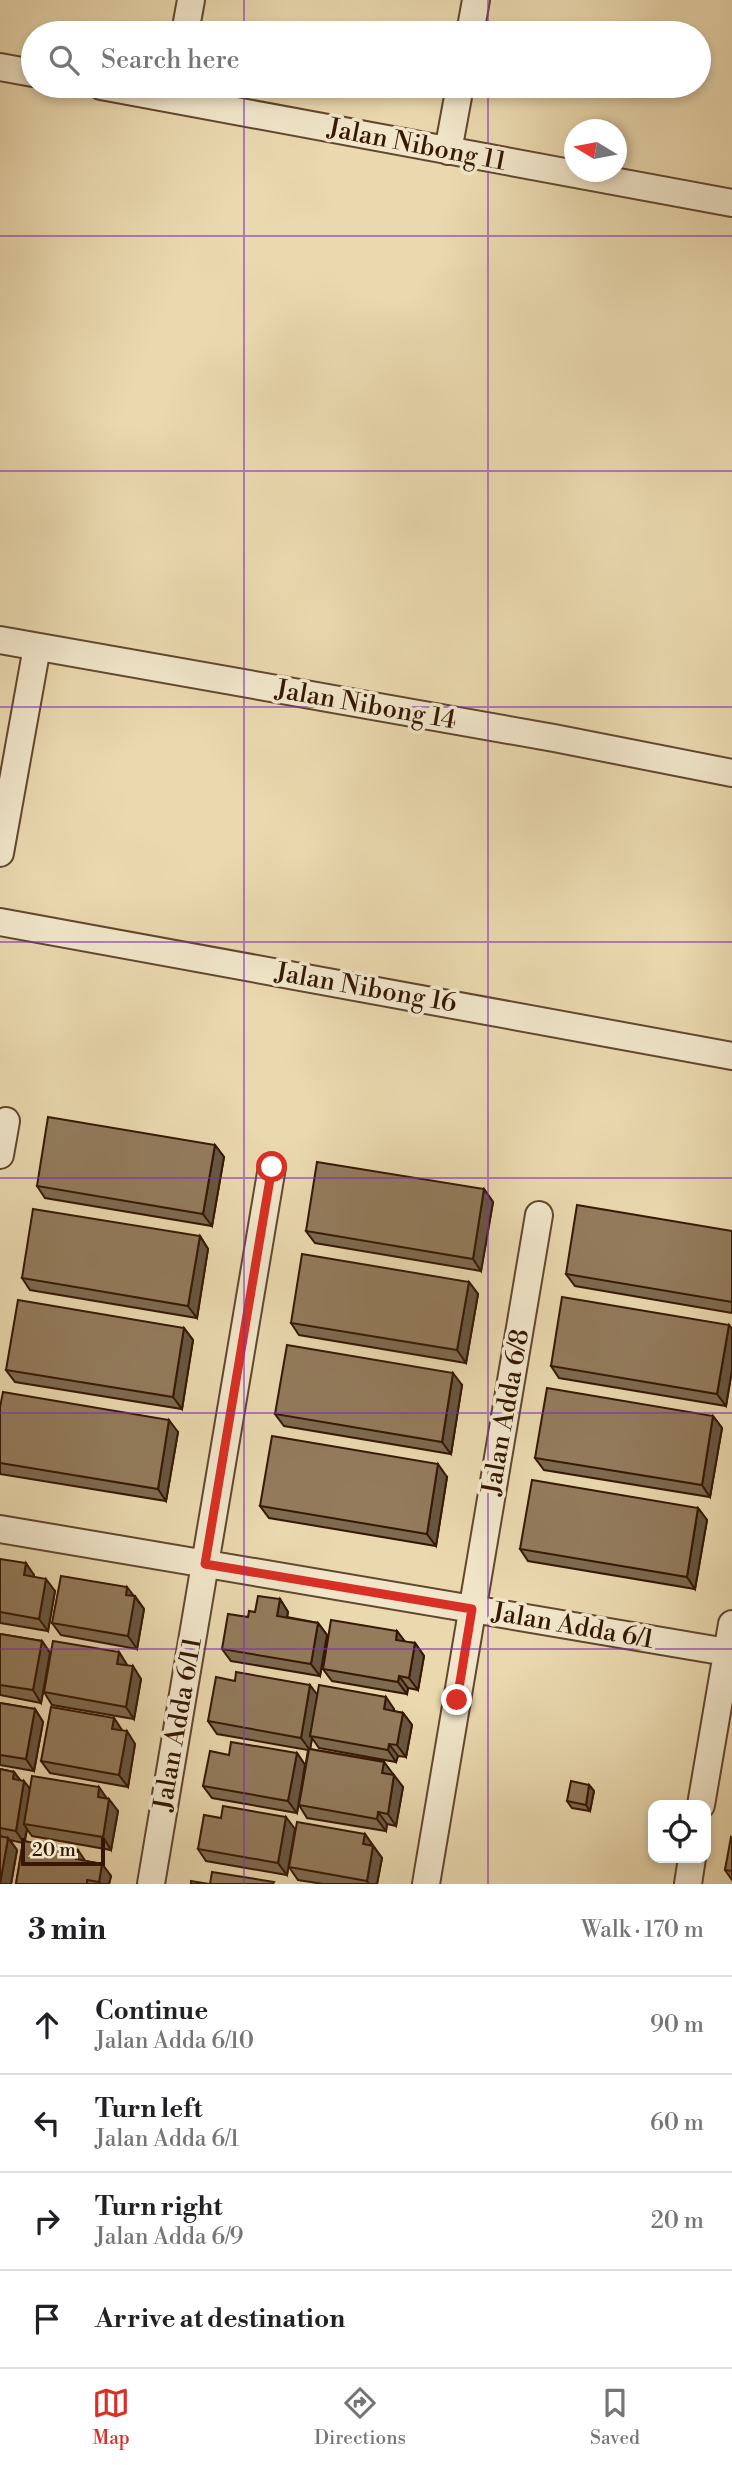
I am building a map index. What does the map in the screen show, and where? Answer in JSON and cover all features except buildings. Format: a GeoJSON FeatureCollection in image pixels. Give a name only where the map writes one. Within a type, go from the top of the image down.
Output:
{"type":"FeatureCollection","features":[{"type":"Feature","properties":{"kind":"street"},"geometry":{"type":"LineString","coordinates":[[187,21],[191,0]]}},
{"type":"Feature","properties":{"kind":"street"},"geometry":{"type":"LineString","coordinates":[[472,21],[476,0]]}},
{"type":"Feature","properties":{"kind":"street"},"geometry":{"type":"LineString","coordinates":[[0,67],[21,71]]}},
{"type":"Feature","properties":{"kind":"street","name":"Jalan Nibong 11"},"geometry":{"type":"LineString","coordinates":[[202,98],[448,151],[732,203]]}},
{"type":"Feature","properties":{"kind":"street"},"geometry":{"type":"LineString","coordinates":[[448,151],[458,98]]}},
{"type":"Feature","properties":{"kind":"street","name":"Jalan Nibong 14"},"geometry":{"type":"LineString","coordinates":[[0,640],[554,738],[732,773]]}},
{"type":"Feature","properties":{"kind":"street"},"geometry":{"type":"LineString","coordinates":[[0,853],[37,647]]}},
{"type":"Feature","properties":{"kind":"street","name":"Jalan Nibong 16"},"geometry":{"type":"LineString","coordinates":[[0,922],[732,1056]]}},
{"type":"Feature","properties":{"kind":"street"},"geometry":{"type":"LineString","coordinates":[[0,1155],[6,1121]]}},
{"type":"Feature","properties":{"kind":"street","name":"Jalan Adda 6/11"},"geometry":{"type":"LineString","coordinates":[[150,1884],[272,1167]]}},
{"type":"Feature","properties":{"kind":"street","name":"Jalan Adda 6/8"},"geometry":{"type":"LineString","coordinates":[[426,1884],[539,1214]]}},
{"type":"Feature","properties":{"kind":"street","name":"Jalan Adda 6/1"},"geometry":{"type":"LineString","coordinates":[[0,1529],[730,1653]]}},
{"type":"Feature","properties":{"kind":"street"},"geometry":{"type":"LineString","coordinates":[[702,1800],[730,1653],[732,1624]]}},
{"type":"Feature","properties":{"kind":"street"},"geometry":{"type":"LineString","coordinates":[[688,1884],[691,1863]]}},
{"type":"Feature","properties":{"kind":"route"},"geometry":{"type":"LineString","coordinates":[[272,1167],[205,1564],[472,1609],[457,1700]]}}]}
